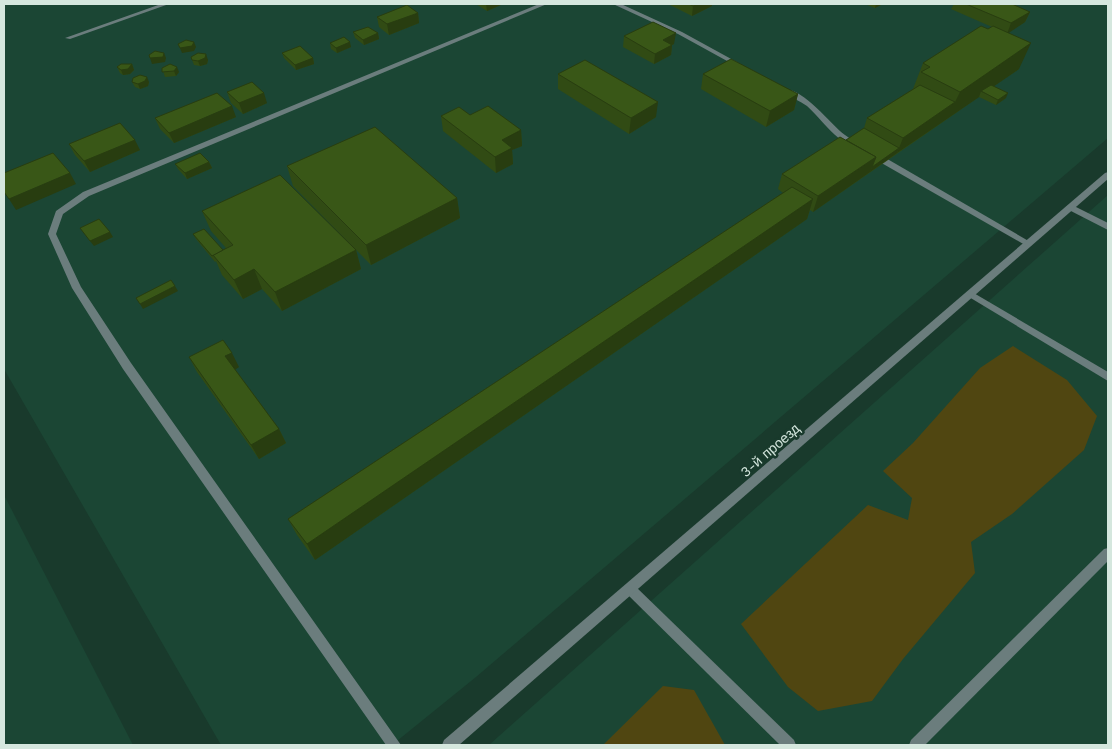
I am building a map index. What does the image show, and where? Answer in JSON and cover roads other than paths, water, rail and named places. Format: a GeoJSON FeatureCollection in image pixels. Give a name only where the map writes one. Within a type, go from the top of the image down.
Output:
{"type":"FeatureCollection","features":[{"type":"Feature","properties":{"kind":"street"},"geometry":{"type":"LineString","coordinates":[[68,38],[166,4]]}},
{"type":"Feature","properties":{"kind":"street"},"geometry":{"type":"LineString","coordinates":[[394,745],[127,366],[77,288],[52,234],[54,223],[59,213],[68,204],[86,194],[544,4]]}},
{"type":"Feature","properties":{"kind":"street"},"geometry":{"type":"LineString","coordinates":[[616,4],[680,33],[749,71]]}},
{"type":"Feature","properties":{"kind":"street"},"geometry":{"type":"LineString","coordinates":[[775,85],[809,104],[842,136],[1028,243]]}},
{"type":"Feature","properties":{"kind":"street","name":"3-й проезд"},"geometry":{"type":"LineString","coordinates":[[449,745],[972,295],[1028,243],[1108,174]]}},
{"type":"Feature","properties":{"kind":"street"},"geometry":{"type":"LineString","coordinates":[[1070,207],[1108,227]]}},
{"type":"Feature","properties":{"kind":"street"},"geometry":{"type":"LineString","coordinates":[[972,295],[1108,377]]}},
{"type":"Feature","properties":{"kind":"street"},"geometry":{"type":"LineString","coordinates":[[916,745],[1108,553]]}},
{"type":"Feature","properties":{"kind":"street"},"geometry":{"type":"LineString","coordinates":[[631,590],[789,745]]}}]}
